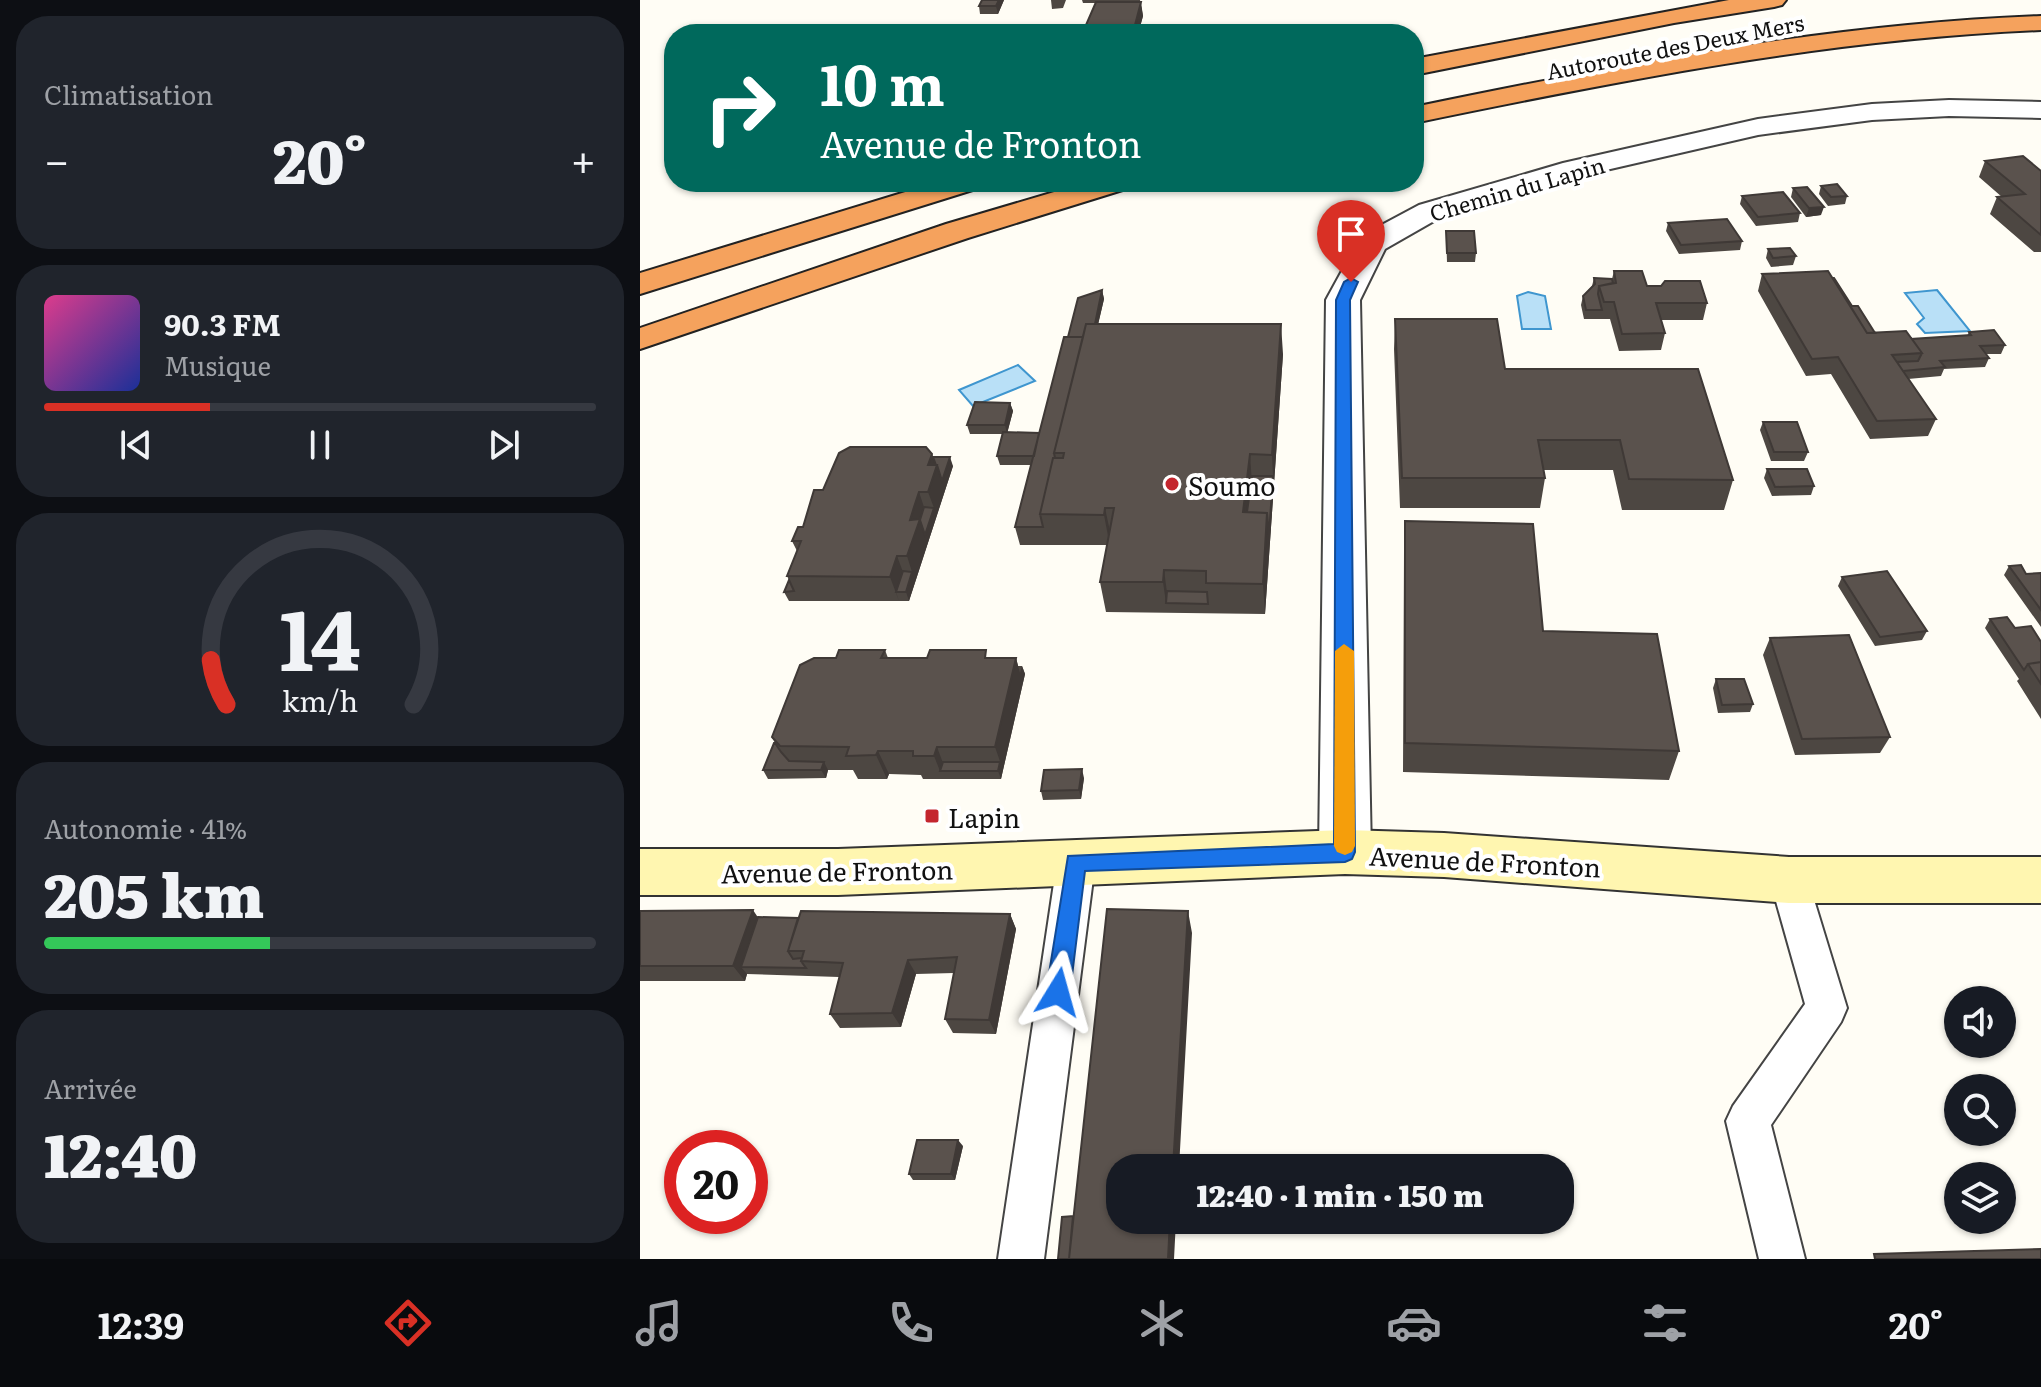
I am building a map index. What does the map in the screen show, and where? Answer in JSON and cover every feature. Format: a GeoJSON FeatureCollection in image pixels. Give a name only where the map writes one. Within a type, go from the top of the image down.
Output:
{"type":"FeatureCollection","features":[{"type":"Feature","properties":{"kind":"highway"},"geometry":{"type":"LineString","coordinates":[[1424,65],[1674,16],[1774,0]]}},
{"type":"Feature","properties":{"kind":"highway","name":"Autoroute des Deux Mers"},"geometry":{"type":"LineString","coordinates":[[1424,99],[1509,77],[1660,47],[1894,7]]}},
{"type":"Feature","properties":{"kind":"highway"},"geometry":{"type":"LineString","coordinates":[[1424,113],[1694,59],[1797,43],[1922,29],[2041,23]]}},
{"type":"Feature","properties":{"kind":"highway"},"geometry":{"type":"LineString","coordinates":[[640,284],[937,192]]}},
{"type":"Feature","properties":{"kind":"highway"},"geometry":{"type":"LineString","coordinates":[[640,339],[957,231],[1086,192]]}},
{"type":"Feature","properties":{"kind":"main road","name":"Avenue de Fronton"},"geometry":{"type":"LineString","coordinates":[[640,872],[838,872],[1345,852],[1444,855],[1789,880],[2041,880]]}},
{"type":"Feature","properties":{"kind":"street","name":"Chemin du Lapin"},"geometry":{"type":"LineString","coordinates":[[1345,852],[1343,300],[1359,263],[1372,243],[1430,211],[1573,169],[1758,127],[1872,112],[1949,108],[2041,110]]}},
{"type":"Feature","properties":{"kind":"lane"},"geometry":{"type":"LineString","coordinates":[[1021,1259],[1076,863]]}},
{"type":"Feature","properties":{"kind":"lane"},"geometry":{"type":"LineString","coordinates":[[1782,1259],[1748,1121],[1827,1008],[1789,880]]}},
{"type":"Feature","properties":{"kind":"water"},"geometry":{"type":"Polygon","coordinates":[[[1937,290],[1970,331],[1925,333],[1917,324],[1924,318],[1905,293],[1937,290]]]}},
{"type":"Feature","properties":{"kind":"water"},"geometry":{"type":"Polygon","coordinates":[[[1528,292],[1545,296],[1551,329],[1522,329],[1517,296],[1528,292]]]}},
{"type":"Feature","properties":{"kind":"water"},"geometry":{"type":"Polygon","coordinates":[[[1018,365],[1035,381],[973,406],[959,390],[1018,365]]]}},
{"type":"Feature","properties":{"kind":"building"},"geometry":{"type":"Polygon","coordinates":[[[982,0],[999,0],[996,6],[979,6],[982,0]]]}},
{"type":"Feature","properties":{"kind":"building"},"geometry":{"type":"Polygon","coordinates":[[[1096,2],[1141,2],[1135,24],[1086,24],[1096,2]]]}},
{"type":"Feature","properties":{"kind":"building"},"geometry":{"type":"Polygon","coordinates":[[[2023,156],[2041,171],[2041,235],[1997,197],[2025,194],[1985,161],[2023,156]]]}},
{"type":"Feature","properties":{"kind":"building"},"geometry":{"type":"Polygon","coordinates":[[[1837,184],[1847,196],[1831,197],[1821,186],[1837,184]]]}},
{"type":"Feature","properties":{"kind":"building"},"geometry":{"type":"Polygon","coordinates":[[[1807,187],[1824,207],[1809,208],[1793,188],[1807,187]]]}},
{"type":"Feature","properties":{"kind":"building"},"geometry":{"type":"Polygon","coordinates":[[[1783,192],[1800,213],[1758,217],[1742,196],[1783,192]]]}},
{"type":"Feature","properties":{"kind":"building"},"geometry":{"type":"Polygon","coordinates":[[[1727,219],[1742,241],[1681,245],[1668,223],[1727,219]]]}},
{"type":"Feature","properties":{"kind":"building"},"geometry":{"type":"Polygon","coordinates":[[[1446,231],[1474,231],[1476,253],[1447,253],[1446,231]]]}},
{"type":"Feature","properties":{"kind":"building"},"geometry":{"type":"Polygon","coordinates":[[[1790,248],[1796,256],[1773,258],[1768,249],[1790,248]]]}},
{"type":"Feature","properties":{"kind":"building"},"geometry":{"type":"Polygon","coordinates":[[[1614,271],[1642,271],[1647,286],[1661,286],[1665,281],[1700,281],[1707,303],[1656,303],[1665,333],[1622,334],[1614,302],[1604,302],[1599,286],[1616,283],[1614,271]]]}},
{"type":"Feature","properties":{"kind":"building"},"geometry":{"type":"Polygon","coordinates":[[[1828,271],[1867,333],[1906,331],[1922,353],[1892,355],[1936,419],[1877,421],[1838,357],[1812,359],[1762,274],[1828,271]]]}},
{"type":"Feature","properties":{"kind":"building"},"geometry":{"type":"Polygon","coordinates":[[[1594,278],[1612,279],[1613,283],[1599,286],[1602,310],[1586,310],[1583,296],[1595,284],[1594,278]]]}},
{"type":"Feature","properties":{"kind":"building"},"geometry":{"type":"Polygon","coordinates":[[[1833,278],[1852,306],[1858,306],[1875,333],[1867,333],[1833,278]]]}},
{"type":"Feature","properties":{"kind":"building"},"geometry":{"type":"Polygon","coordinates":[[[1102,290],[1095,324],[1086,324],[1083,337],[1068,337],[1078,298],[1102,290]]]}},
{"type":"Feature","properties":{"kind":"building"},"geometry":{"type":"Polygon","coordinates":[[[1395,319],[1497,319],[1505,369],[1698,369],[1733,480],[1629,479],[1620,440],[1538,440],[1545,478],[1402,478],[1395,319]]]}},
{"type":"Feature","properties":{"kind":"building","name":"Soumo"},"geometry":{"type":"Polygon","coordinates":[[[1086,324],[1281,324],[1272,455],[1250,454],[1243,512],[1267,513],[1263,584],[1206,583],[1206,571],[1164,570],[1163,582],[1100,582],[1114,508],[1105,508],[1104,515],[1040,514],[1053,458],[1063,458],[1064,453],[1054,453],[1086,324]]]}},
{"type":"Feature","properties":{"kind":"building"},"geometry":{"type":"Polygon","coordinates":[[[1994,330],[2005,345],[1980,346],[1989,358],[1940,361],[1945,367],[1903,371],[1897,362],[1918,361],[1922,353],[1912,339],[1971,335],[1969,332],[1994,330]]]}},
{"type":"Feature","properties":{"kind":"building"},"geometry":{"type":"Polygon","coordinates":[[[1064,337],[1083,337],[1040,514],[1043,527],[1015,527],[1064,337]]]}},
{"type":"Feature","properties":{"kind":"building"},"geometry":{"type":"Polygon","coordinates":[[[975,402],[1010,403],[1005,425],[967,425],[975,402]]]}},
{"type":"Feature","properties":{"kind":"building"},"geometry":{"type":"Polygon","coordinates":[[[1763,422],[1797,422],[1808,452],[1774,452],[1763,422]]]}},
{"type":"Feature","properties":{"kind":"building"},"geometry":{"type":"Polygon","coordinates":[[[1003,432],[1039,433],[1034,456],[997,456],[1003,432]]]}},
{"type":"Feature","properties":{"kind":"building"},"geometry":{"type":"Polygon","coordinates":[[[850,447],[926,447],[932,454],[928,465],[937,465],[928,492],[919,492],[914,507],[910,520],[920,519],[907,556],[897,556],[890,577],[787,576],[801,541],[792,541],[798,527],[803,527],[814,490],[823,490],[839,453],[850,447]]]}},
{"type":"Feature","properties":{"kind":"building"},"geometry":{"type":"Polygon","coordinates":[[[933,457],[950,457],[942,481],[937,465],[933,457]]]}},
{"type":"Feature","properties":{"kind":"building"},"geometry":{"type":"Polygon","coordinates":[[[1767,469],[1807,469],[1814,486],[1775,487],[1767,469]]]}},
{"type":"Feature","properties":{"kind":"building"},"geometry":{"type":"Polygon","coordinates":[[[1252,476],[1273,476],[1269,535],[1267,513],[1247,512],[1252,476]]]}},
{"type":"Feature","properties":{"kind":"building"},"geometry":{"type":"Polygon","coordinates":[[[924,507],[934,508],[925,535],[920,520],[924,507]]]}},
{"type":"Feature","properties":{"kind":"building"},"geometry":{"type":"Polygon","coordinates":[[[1405,521],[1533,524],[1543,631],[1657,634],[1679,751],[1405,743],[1405,521]]]}},
{"type":"Feature","properties":{"kind":"building"},"geometry":{"type":"Polygon","coordinates":[[[2021,565],[2026,574],[2041,573],[2041,610],[2009,566],[2021,565]]]}},
{"type":"Feature","properties":{"kind":"building"},"geometry":{"type":"Polygon","coordinates":[[[903,571],[912,572],[906,592],[896,592],[903,571]]]}},
{"type":"Feature","properties":{"kind":"building"},"geometry":{"type":"Polygon","coordinates":[[[1887,571],[1927,631],[1880,637],[1842,577],[1887,571]]]}},
{"type":"Feature","properties":{"kind":"building"},"geometry":{"type":"Polygon","coordinates":[[[789,580],[794,591],[784,592],[789,580]]]}},
{"type":"Feature","properties":{"kind":"building"},"geometry":{"type":"Polygon","coordinates":[[[1167,591],[1207,592],[1208,604],[1166,603],[1167,591]]]}},
{"type":"Feature","properties":{"kind":"building"},"geometry":{"type":"Polygon","coordinates":[[[2007,617],[2015,628],[2031,626],[2041,642],[2041,662],[2028,664],[2024,670],[1990,619],[2007,617]]]}},
{"type":"Feature","properties":{"kind":"building"},"geometry":{"type":"Polygon","coordinates":[[[1849,635],[1890,737],[1802,739],[1770,638],[1849,635]]]}},
{"type":"Feature","properties":{"kind":"building"},"geometry":{"type":"Polygon","coordinates":[[[839,650],[885,650],[881,658],[927,658],[930,650],[986,650],[985,658],[1016,658],[995,747],[937,747],[934,756],[913,756],[913,751],[878,751],[876,755],[846,756],[849,747],[780,746],[772,737],[800,665],[814,658],[836,658],[839,650]]]}},
{"type":"Feature","properties":{"kind":"building"},"geometry":{"type":"Polygon","coordinates":[[[2041,662],[2041,684],[2028,664],[2041,662]]]}},
{"type":"Feature","properties":{"kind":"building"},"geometry":{"type":"Polygon","coordinates":[[[1716,679],[1744,679],[1753,704],[1722,705],[1716,679]]]}},
{"type":"Feature","properties":{"kind":"building"},"geometry":{"type":"Polygon","coordinates":[[[774,743],[789,761],[824,762],[821,770],[763,770],[774,743]]]}},
{"type":"Feature","properties":{"kind":"building"},"geometry":{"type":"Polygon","coordinates":[[[943,762],[1000,762],[998,771],[940,771],[943,762]]]}},
{"type":"Feature","properties":{"kind":"building"},"geometry":{"type":"Polygon","coordinates":[[[1082,769],[1079,790],[1041,791],[1044,770],[1082,769]]]}},
{"type":"Feature","properties":{"kind":"building"},"geometry":{"type":"Polygon","coordinates":[[[1107,909],[1188,911],[1174,1154],[1106,1154],[1106,1234],[1169,1234],[1168,1259],[1069,1259],[1107,909]]]}},
{"type":"Feature","properties":{"kind":"building"},"geometry":{"type":"Polygon","coordinates":[[[753,910],[733,966],[640,966],[640,911],[753,910]]]}},
{"type":"Feature","properties":{"kind":"building"},"geometry":{"type":"Polygon","coordinates":[[[801,911],[1010,914],[989,1020],[945,1019],[957,957],[908,960],[892,1013],[830,1014],[843,963],[801,961],[804,951],[788,951],[801,911]]]}},
{"type":"Feature","properties":{"kind":"building"},"geometry":{"type":"Polygon","coordinates":[[[758,917],[798,918],[788,951],[793,959],[802,958],[806,968],[741,967],[758,917]]]}},
{"type":"Feature","properties":{"kind":"building"},"geometry":{"type":"Polygon","coordinates":[[[917,1140],[958,1140],[951,1174],[909,1174],[917,1140]]]}},
{"type":"Feature","properties":{"kind":"building"},"geometry":{"type":"Polygon","coordinates":[[[1073,1216],[1069,1259],[1058,1259],[1062,1217],[1073,1216]]]}},
{"type":"Feature","properties":{"kind":"building"},"geometry":{"type":"Polygon","coordinates":[[[2041,1249],[2041,1259],[1875,1259],[1874,1254],[2041,1249]]]}},
{"type":"Feature","properties":{"kind":"slow traffic"},"geometry":{"type":"LineString","coordinates":[[1344,651],[1345,846]]}},
{"type":"Feature","properties":{"kind":"place","name":"Soumo"},"geometry":{"type":"Point","coordinates":[1172,484]}},
{"type":"Feature","properties":{"kind":"place","name":"Lapin"},"geometry":{"type":"Point","coordinates":[932,816]}},
{"type":"Feature","properties":{"kind":"route"},"geometry":{"type":"LineString","coordinates":[[1058,992],[1076,863],[1345,852],[1343,300],[1351,282]]}}]}
